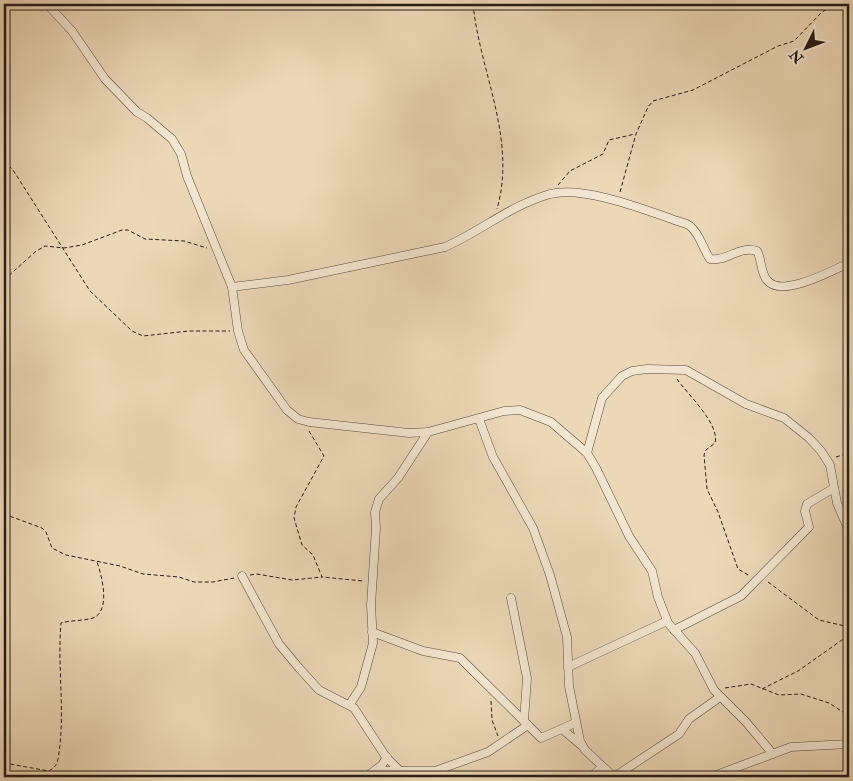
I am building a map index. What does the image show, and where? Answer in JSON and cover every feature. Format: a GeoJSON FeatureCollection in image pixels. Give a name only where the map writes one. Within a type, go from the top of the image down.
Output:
{"type":"FeatureCollection","features":[{"type":"Feature","properties":{"kind":"street"},"geometry":{"type":"LineString","coordinates":[[47,4],[72,31],[105,78],[136,112],[147,118],[172,139],[181,154],[187,176],[232,287],[238,331],[244,350],[279,401],[298,419],[409,433],[428,432],[504,411],[520,410],[551,422],[587,454],[629,536],[650,566],[660,604],[667,621],[695,653],[714,690],[746,722],[772,753]]}},
{"type":"Feature","properties":{"kind":"street"},"geometry":{"type":"LineString","coordinates":[[232,287],[288,280],[445,247],[467,237],[495,217],[552,194],[565,192],[618,200],[688,225],[710,259],[718,260],[735,251],[752,249],[757,251],[767,280],[776,286],[785,287],[803,282],[849,262]]}},
{"type":"Feature","properties":{"kind":"street"},"geometry":{"type":"LineString","coordinates":[[587,454],[602,398],[614,383],[632,371],[670,368],[692,373],[746,404],[784,418],[809,438],[826,458],[837,503],[849,531]]}},
{"type":"Feature","properties":{"kind":"street"},"geometry":{"type":"LineString","coordinates":[[478,419],[493,457],[536,535],[567,637],[568,667],[575,723],[582,746]]}},
{"type":"Feature","properties":{"kind":"street"},"geometry":{"type":"LineString","coordinates":[[350,704],[361,687],[370,658],[376,528],[375,512],[379,498],[398,478],[428,432]]}},
{"type":"Feature","properties":{"kind":"street"},"geometry":{"type":"LineString","coordinates":[[674,630],[741,596],[762,577],[809,527],[805,511],[807,504],[834,488]]}},
{"type":"Feature","properties":{"kind":"street"},"geometry":{"type":"LineString","coordinates":[[242,576],[279,644],[298,668],[319,690],[350,704],[364,721],[387,757],[403,775]]}},
{"type":"Feature","properties":{"kind":"street"},"geometry":{"type":"LineString","coordinates":[[375,771],[403,775],[435,771],[467,761],[501,744],[526,723],[527,678],[511,598]]}},
{"type":"Feature","properties":{"kind":"street"},"geometry":{"type":"LineString","coordinates":[[568,667],[667,621]]}},
{"type":"Feature","properties":{"kind":"street"},"geometry":{"type":"LineString","coordinates":[[372,632],[423,651],[460,658],[490,690],[544,739],[575,723]]}},
{"type":"Feature","properties":{"kind":"street"},"geometry":{"type":"LineString","coordinates":[[562,729],[614,777],[679,734],[689,719],[720,697]]}},
{"type":"Feature","properties":{"kind":"street"},"geometry":{"type":"LineString","coordinates":[[711,777],[734,770],[772,753],[805,745],[849,744]]}},
{"type":"Feature","properties":{"kind":"street"},"geometry":{"type":"LineString","coordinates":[[366,777],[375,771],[387,757]]}},
{"type":"Feature","properties":{"kind":"street"},"geometry":{"type":"LineString","coordinates":[[591,777],[602,767]]}},
{"type":"Feature","properties":{"kind":"path"},"geometry":{"type":"LineString","coordinates":[[473,4],[479,46],[493,93],[503,144],[502,184],[495,217]]}},
{"type":"Feature","properties":{"kind":"path"},"geometry":{"type":"LineString","coordinates":[[618,200],[636,134],[648,107],[653,101],[693,90],[778,46],[794,40],[822,12],[836,4]]}},
{"type":"Feature","properties":{"kind":"path"},"geometry":{"type":"LineString","coordinates":[[552,194],[570,171],[606,151],[607,141],[636,134]]}},
{"type":"Feature","properties":{"kind":"path"},"geometry":{"type":"LineString","coordinates":[[4,161],[13,170],[90,291],[138,334],[152,336],[189,331],[238,331]]}},
{"type":"Feature","properties":{"kind":"path"},"geometry":{"type":"LineString","coordinates":[[4,280],[45,246],[64,248],[82,245],[128,230],[145,239],[184,240],[217,252]]}},
{"type":"Feature","properties":{"kind":"path"},"geometry":{"type":"LineString","coordinates":[[670,368],[706,415],[714,433],[715,443],[706,450],[704,455],[705,479],[738,569],[746,575],[762,577],[819,620],[849,626]]}},
{"type":"Feature","properties":{"kind":"path"},"geometry":{"type":"LineString","coordinates":[[298,419],[316,442],[324,456],[296,507],[294,518],[302,545],[313,556],[322,577]]}},
{"type":"Feature","properties":{"kind":"path"},"geometry":{"type":"LineString","coordinates":[[826,458],[849,453]]}},
{"type":"Feature","properties":{"kind":"path"},"geometry":{"type":"LineString","coordinates":[[4,514],[42,528],[46,532],[52,548],[58,552],[125,567],[143,574],[179,577],[194,582],[213,582],[257,574],[277,579],[299,580],[322,577],[361,581],[373,578]]}},
{"type":"Feature","properties":{"kind":"path"},"geometry":{"type":"LineString","coordinates":[[4,763],[49,771],[58,761],[61,710],[59,647],[62,623],[93,618],[101,613],[104,603],[97,561]]}},
{"type":"Feature","properties":{"kind":"path"},"geometry":{"type":"LineString","coordinates":[[762,689],[798,671],[849,636]]}},
{"type":"Feature","properties":{"kind":"path"},"geometry":{"type":"LineString","coordinates":[[714,690],[751,684],[779,695],[798,694],[829,703],[849,716]]}},
{"type":"Feature","properties":{"kind":"path"},"geometry":{"type":"LineString","coordinates":[[490,690],[492,720],[501,744]]}}]}
